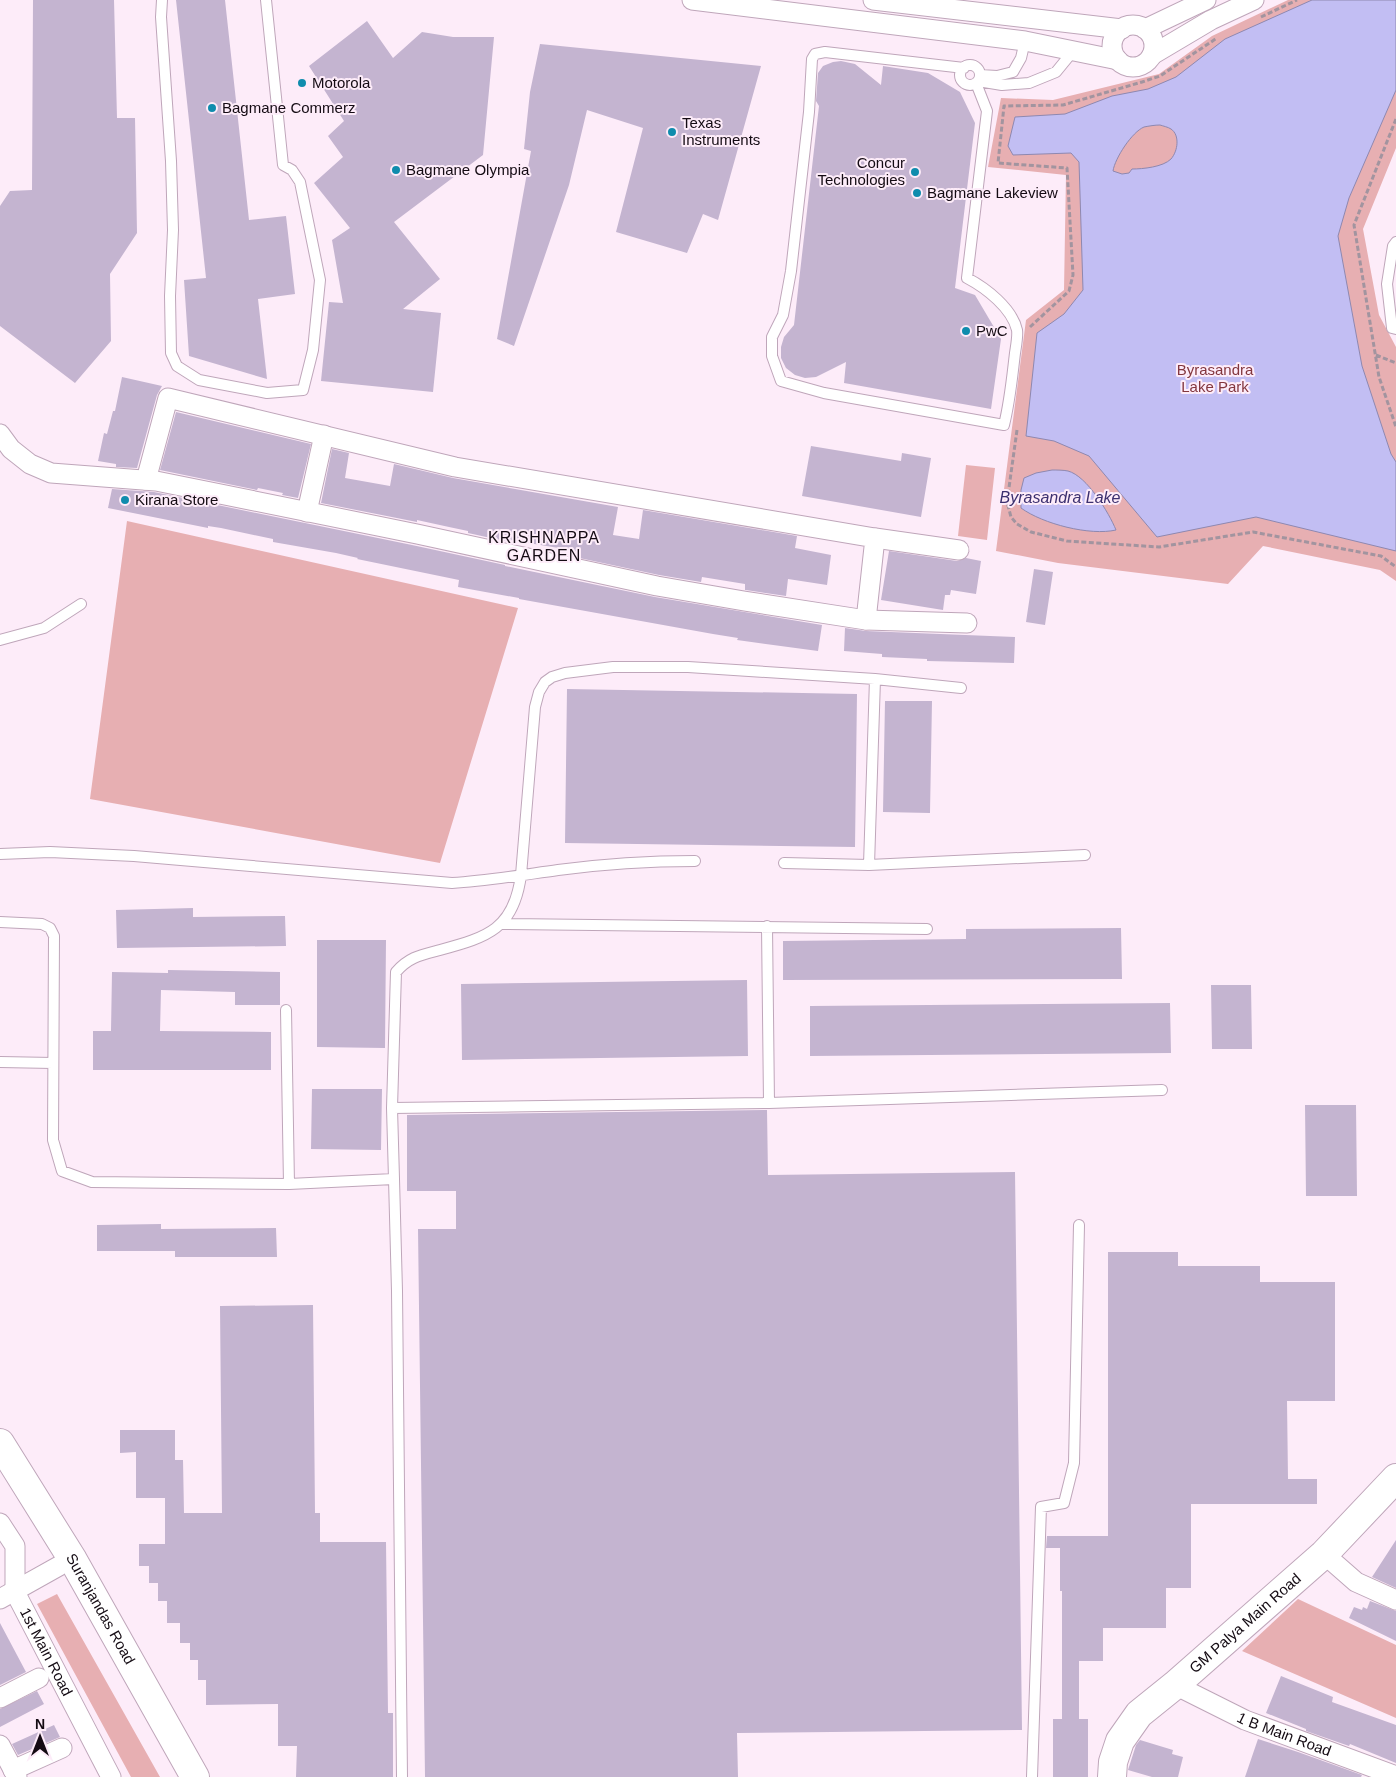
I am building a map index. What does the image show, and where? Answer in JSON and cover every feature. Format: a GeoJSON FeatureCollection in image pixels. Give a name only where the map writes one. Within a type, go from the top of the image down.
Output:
{"type":"FeatureCollection","features":[{"type":"Feature","properties":{"kind":"main road","name":"Suranjandas Road"},"geometry":{"type":"LineString","coordinates":[[0,1443],[73,1560],[195,1777]]}},
{"type":"Feature","properties":{"kind":"main road","name":"Suranjandas Road"},"geometry":{"type":"LineString","coordinates":[[0,1476],[59,1566],[175,1777]]}},
{"type":"Feature","properties":{"kind":"main road","name":"GM Palya Main Road"},"geometry":{"type":"LineString","coordinates":[[1112,1777],[1116,1751],[1125,1731],[1138,1714],[1176,1685],[1324,1554],[1396,1478]]}},
{"type":"Feature","properties":{"kind":"street"},"geometry":{"type":"LineString","coordinates":[[692,0],[1025,41],[1118,60],[1130,67],[1137,67],[1148,61],[1154,50],[1153,38],[1145,29],[1133,25],[1122,29],[873,0]]}},
{"type":"Feature","properties":{"kind":"street"},"geometry":{"type":"LineString","coordinates":[[1145,29],[1206,0]]}},
{"type":"Feature","properties":{"kind":"street"},"geometry":{"type":"LineString","coordinates":[[1152,55],[1211,20],[1254,0]]}},
{"type":"Feature","properties":{"kind":"street"},"geometry":{"type":"LineString","coordinates":[[1118,60],[1112,47],[1113,40],[1122,29]]}},
{"type":"Feature","properties":{"kind":"street"},"geometry":{"type":"LineString","coordinates":[[146,480],[168,398],[455,467],[875,538],[959,550]]}},
{"type":"Feature","properties":{"kind":"street"},"geometry":{"type":"LineString","coordinates":[[0,434],[12,449],[30,464],[51,473],[146,480],[657,586],[744,602],[866,620],[967,623]]}},
{"type":"Feature","properties":{"kind":"street"},"geometry":{"type":"LineString","coordinates":[[307,512],[324,435]]}},
{"type":"Feature","properties":{"kind":"street"},"geometry":{"type":"LineString","coordinates":[[866,620],[875,538]]}},
{"type":"Feature","properties":{"kind":"street","name":"1st Main Road"},"geometry":{"type":"LineString","coordinates":[[0,1523],[15,1546],[4,1597],[111,1777]]}},
{"type":"Feature","properties":{"kind":"street"},"geometry":{"type":"LineString","coordinates":[[1324,1554],[1356,1582],[1396,1600]]}},
{"type":"Feature","properties":{"kind":"street"},"geometry":{"type":"LineString","coordinates":[[4,1597],[59,1566]]}},
{"type":"Feature","properties":{"kind":"street"},"geometry":{"type":"LineString","coordinates":[[0,1698],[39,1678]]}},
{"type":"Feature","properties":{"kind":"street","name":"1 B Main Road"},"geometry":{"type":"LineString","coordinates":[[1176,1685],[1246,1720],[1396,1776]]}},
{"type":"Feature","properties":{"kind":"street"},"geometry":{"type":"LineString","coordinates":[[0,1745],[15,1774],[62,1748]]}},
{"type":"Feature","properties":{"kind":"lane"},"geometry":{"type":"LineString","coordinates":[[162,0],[161,17],[171,161],[171,353],[177,366],[199,380],[267,393],[303,390],[312,350],[320,280],[300,182],[292,170],[283,164],[266,0]]}},
{"type":"Feature","properties":{"kind":"lane"},"geometry":{"type":"LineString","coordinates":[[964,68],[961,74],[962,80],[970,85],[978,80],[1013,72],[1021,58],[1025,41]]}},
{"type":"Feature","properties":{"kind":"lane"},"geometry":{"type":"LineString","coordinates":[[978,80],[1002,85],[1029,84],[1056,72],[1074,50]]}},
{"type":"Feature","properties":{"kind":"lane"},"geometry":{"type":"LineString","coordinates":[[825,52],[964,68],[970,65],[976,67],[978,80],[987,111],[968,278],[998,300],[1017,331],[1010,403],[1004,425],[824,393],[781,380],[772,356],[772,337],[783,315],[790,278],[809,112],[812,59],[815,54],[825,52]]}},
{"type":"Feature","properties":{"kind":"lane"},"geometry":{"type":"LineString","coordinates":[[1396,242],[1393,246],[1387,284],[1392,328],[1396,329]]}},
{"type":"Feature","properties":{"kind":"lane"},"geometry":{"type":"LineString","coordinates":[[0,640],[44,628],[81,604]]}},
{"type":"Feature","properties":{"kind":"lane"},"geometry":{"type":"LineString","coordinates":[[402,1777],[397,1291],[392,1108],[396,972],[405,962],[418,955],[472,941],[502,924],[514,908],[521,875],[535,707],[545,682],[552,677],[565,673],[613,667],[688,667],[875,679],[961,688]]}},
{"type":"Feature","properties":{"kind":"lane"},"geometry":{"type":"LineString","coordinates":[[869,865],[875,679]]}},
{"type":"Feature","properties":{"kind":"lane"},"geometry":{"type":"LineString","coordinates":[[0,854],[50,852],[134,856],[452,883],[483,882],[521,875],[658,861],[695,861]]}},
{"type":"Feature","properties":{"kind":"lane"},"geometry":{"type":"LineString","coordinates":[[784,863],[869,865],[1085,855]]}},
{"type":"Feature","properties":{"kind":"lane"},"geometry":{"type":"LineString","coordinates":[[0,922],[42,924],[50,928],[54,936],[53,1140],[62,1171],[92,1182],[289,1184],[394,1179]]}},
{"type":"Feature","properties":{"kind":"lane"},"geometry":{"type":"LineString","coordinates":[[502,924],[927,929]]}},
{"type":"Feature","properties":{"kind":"lane"},"geometry":{"type":"LineString","coordinates":[[768,926],[769,1103]]}},
{"type":"Feature","properties":{"kind":"lane"},"geometry":{"type":"LineString","coordinates":[[286,1010],[289,1184]]}},
{"type":"Feature","properties":{"kind":"lane"},"geometry":{"type":"LineString","coordinates":[[0,1062],[53,1063]]}},
{"type":"Feature","properties":{"kind":"lane"},"geometry":{"type":"LineString","coordinates":[[392,1108],[769,1103],[1162,1090]]}},
{"type":"Feature","properties":{"kind":"lane"},"geometry":{"type":"LineString","coordinates":[[1032,1777],[1040,1507],[1064,1503],[1074,1463],[1078,1225]]}},
{"type":"Feature","properties":{"kind":"path"},"geometry":{"type":"LineString","coordinates":[[1254,20],[1297,0]]}},
{"type":"Feature","properties":{"kind":"path"},"geometry":{"type":"LineString","coordinates":[[1029,335],[1030,325],[1069,291],[1072,281],[1068,168],[998,164],[1004,106],[1063,105],[1142,82],[1160,76],[1219,37]]}},
{"type":"Feature","properties":{"kind":"path"},"geometry":{"type":"LineString","coordinates":[[1396,119],[1354,226],[1379,377],[1396,427]]}},
{"type":"Feature","properties":{"kind":"path"},"geometry":{"type":"LineString","coordinates":[[1375,355],[1396,363]]}},
{"type":"Feature","properties":{"kind":"path"},"geometry":{"type":"LineString","coordinates":[[1018,424],[1008,502],[1010,516],[1017,524],[1031,532],[1067,541],[1159,547],[1253,532],[1381,556],[1396,567]]}},
{"type":"Feature","properties":{"kind":"green space","name":"Byrasandra Lake"},"geometry":{"type":"Polygon","coordinates":[[[1288,0],[1396,0],[1396,148],[1363,229],[1379,315],[1396,347],[1396,581],[1380,570],[1263,546],[1228,584],[1058,563],[996,551],[1026,320],[1064,290],[1066,175],[988,167],[1001,98],[1053,100],[1159,74],[1212,36],[1288,0]]]}},
{"type":"Feature","properties":{"kind":"green space"},"geometry":{"type":"Polygon","coordinates":[[[966,465],[995,468],[987,540],[958,536],[966,465]]]}},
{"type":"Feature","properties":{"kind":"green space"},"geometry":{"type":"Polygon","coordinates":[[[127,521],[518,608],[440,863],[90,799],[127,521]]]}},
{"type":"Feature","properties":{"kind":"green space"},"geometry":{"type":"Polygon","coordinates":[[[57,1594],[160,1777],[131,1777],[37,1604],[57,1594]]]}},
{"type":"Feature","properties":{"kind":"green space"},"geometry":{"type":"Polygon","coordinates":[[[1298,1599],[1396,1645],[1396,1718],[1242,1651],[1298,1599]]]}},
{"type":"Feature","properties":{"kind":"water","name":"Byrasandra Lake"},"geometry":{"type":"Polygon","coordinates":[[[1312,0],[1396,0],[1396,90],[1349,198],[1338,236],[1362,366],[1391,454],[1396,462],[1396,551],[1256,517],[1157,537],[1089,456],[1054,441],[1026,436],[1037,333],[1064,314],[1083,290],[1079,162],[1071,153],[1013,155],[1008,146],[1015,117],[1065,114],[1112,96],[1148,89],[1176,77],[1225,39],[1312,0]],[[1161,125],[1144,127],[1134,134],[1121,153],[1113,171],[1122,174],[1129,173],[1132,169],[1158,166],[1171,159],[1176,148],[1176,135],[1171,129],[1161,125]]]}},
{"type":"Feature","properties":{"kind":"water","name":"Byrasandra Lake"},"geometry":{"type":"Polygon","coordinates":[[[1052,470],[1068,471],[1083,480],[1103,505],[1116,530],[1080,530],[1054,524],[1021,508],[1021,490],[1024,478],[1036,473],[1052,470]]]}},
{"type":"Feature","properties":{"kind":"building"},"geometry":{"type":"Polygon","coordinates":[[[33,0],[114,0],[117,118],[135,118],[137,233],[110,274],[111,341],[75,383],[0,326],[0,206],[10,191],[32,190],[33,0]]]}},
{"type":"Feature","properties":{"kind":"building","name":"Bagmane Commerz"},"geometry":{"type":"Polygon","coordinates":[[[176,0],[225,0],[249,220],[286,216],[295,294],[258,299],[267,379],[189,356],[184,280],[206,278],[176,0]]]}},
{"type":"Feature","properties":{"kind":"building","name":"Bagmane Olympia"},"geometry":{"type":"Polygon","coordinates":[[[367,21],[393,58],[422,32],[453,37],[494,37],[483,155],[394,222],[440,279],[403,309],[441,313],[433,392],[321,381],[329,302],[343,303],[332,240],[350,228],[314,183],[343,157],[328,136],[344,121],[309,66],[367,21]]]}},
{"type":"Feature","properties":{"kind":"building"},"geometry":{"type":"Polygon","coordinates":[[[540,44],[761,66],[718,220],[703,214],[687,253],[616,232],[643,128],[587,110],[569,185],[514,346],[497,339],[531,151],[524,149],[530,92],[540,44]]]}},
{"type":"Feature","properties":{"kind":"building","name":"Bagmane Lakeview"},"geometry":{"type":"Polygon","coordinates":[[[841,61],[855,64],[881,85],[883,66],[928,73],[960,92],[975,123],[955,288],[975,295],[1001,339],[991,409],[844,383],[846,362],[816,377],[805,378],[795,375],[786,368],[781,358],[781,347],[784,337],[794,325],[819,106],[816,101],[818,73],[823,66],[841,61]]]}},
{"type":"Feature","properties":{"kind":"building"},"geometry":{"type":"Polygon","coordinates":[[[122,377],[162,386],[157,395],[137,468],[116,467],[116,464],[98,461],[104,433],[107,434],[113,411],[115,411],[122,377]]]}},
{"type":"Feature","properties":{"kind":"building"},"geometry":{"type":"Polygon","coordinates":[[[176,412],[311,444],[298,498],[282,495],[283,493],[258,488],[257,490],[160,470],[176,412]]]}},
{"type":"Feature","properties":{"kind":"building"},"geometry":{"type":"Polygon","coordinates":[[[811,446],[901,461],[902,453],[931,458],[921,517],[802,496],[811,446]]]}},
{"type":"Feature","properties":{"kind":"building"},"geometry":{"type":"Polygon","coordinates":[[[332,449],[349,453],[345,478],[390,486],[394,464],[453,478],[618,507],[613,535],[639,539],[643,510],[797,536],[795,548],[831,555],[827,585],[788,579],[786,596],[745,590],[745,584],[702,577],[701,582],[659,575],[570,556],[571,550],[510,540],[509,542],[417,520],[417,522],[321,503],[332,449]]]}},
{"type":"Feature","properties":{"kind":"building"},"geometry":{"type":"Polygon","coordinates":[[[112,489],[154,492],[655,597],[822,625],[818,651],[737,640],[738,638],[458,587],[459,580],[336,553],[273,542],[273,539],[221,528],[208,526],[208,528],[108,508],[112,489]]]}},
{"type":"Feature","properties":{"kind":"building"},"geometry":{"type":"Polygon","coordinates":[[[889,551],[957,561],[966,558],[981,561],[976,594],[951,590],[950,595],[945,595],[943,610],[881,600],[889,551]]]}},
{"type":"Feature","properties":{"kind":"building"},"geometry":{"type":"Polygon","coordinates":[[[1034,569],[1053,572],[1045,625],[1026,622],[1034,569]]]}},
{"type":"Feature","properties":{"kind":"building"},"geometry":{"type":"Polygon","coordinates":[[[845,628],[866,631],[1015,637],[1014,663],[927,661],[927,659],[882,657],[882,654],[844,651],[845,628]]]}},
{"type":"Feature","properties":{"kind":"building"},"geometry":{"type":"Polygon","coordinates":[[[567,689],[857,694],[855,847],[565,843],[567,689]]]}},
{"type":"Feature","properties":{"kind":"building"},"geometry":{"type":"Polygon","coordinates":[[[885,701],[932,701],[930,813],[883,812],[885,701]]]}},
{"type":"Feature","properties":{"kind":"building"},"geometry":{"type":"Polygon","coordinates":[[[193,908],[193,917],[285,916],[286,946],[117,948],[116,910],[193,908]]]}},
{"type":"Feature","properties":{"kind":"building"},"geometry":{"type":"Polygon","coordinates":[[[1121,928],[1122,979],[783,980],[783,941],[966,939],[966,929],[1121,928]]]}},
{"type":"Feature","properties":{"kind":"building"},"geometry":{"type":"Polygon","coordinates":[[[317,940],[386,940],[385,1048],[317,1047],[317,940]]]}},
{"type":"Feature","properties":{"kind":"building"},"geometry":{"type":"Polygon","coordinates":[[[168,970],[280,972],[280,1005],[235,1005],[235,992],[161,990],[160,1031],[271,1032],[271,1070],[93,1070],[93,1031],[111,1031],[112,972],[168,973],[168,970]]]}},
{"type":"Feature","properties":{"kind":"building"},"geometry":{"type":"Polygon","coordinates":[[[747,980],[748,1056],[462,1060],[461,984],[747,980]]]}},
{"type":"Feature","properties":{"kind":"building"},"geometry":{"type":"Polygon","coordinates":[[[1211,985],[1251,985],[1252,1049],[1212,1049],[1211,985]]]}},
{"type":"Feature","properties":{"kind":"building"},"geometry":{"type":"Polygon","coordinates":[[[1170,1003],[1171,1053],[810,1056],[810,1006],[1170,1003]]]}},
{"type":"Feature","properties":{"kind":"building"},"geometry":{"type":"Polygon","coordinates":[[[312,1089],[382,1089],[381,1150],[311,1149],[312,1089]]]}},
{"type":"Feature","properties":{"kind":"building"},"geometry":{"type":"Polygon","coordinates":[[[1305,1105],[1356,1105],[1357,1196],[1306,1196],[1305,1105]]]}},
{"type":"Feature","properties":{"kind":"building"},"geometry":{"type":"Polygon","coordinates":[[[767,1110],[768,1175],[1015,1172],[1022,1730],[737,1733],[738,1777],[425,1777],[418,1229],[456,1229],[456,1191],[407,1191],[407,1115],[767,1110]]]}},
{"type":"Feature","properties":{"kind":"building"},"geometry":{"type":"Polygon","coordinates":[[[161,1224],[161,1229],[276,1228],[277,1257],[175,1257],[175,1251],[97,1251],[97,1225],[161,1224]]]}},
{"type":"Feature","properties":{"kind":"building"},"geometry":{"type":"Polygon","coordinates":[[[1108,1252],[1178,1252],[1178,1266],[1260,1266],[1260,1282],[1335,1282],[1335,1401],[1287,1401],[1288,1479],[1317,1479],[1317,1504],[1191,1504],[1191,1588],[1166,1588],[1166,1628],[1103,1628],[1103,1661],[1079,1661],[1079,1719],[1088,1719],[1088,1777],[1053,1777],[1053,1719],[1062,1719],[1062,1591],[1060,1591],[1060,1548],[1046,1548],[1047,1536],[1108,1536],[1108,1252]]]}},
{"type":"Feature","properties":{"kind":"building"},"geometry":{"type":"Polygon","coordinates":[[[313,1305],[315,1513],[320,1513],[320,1542],[386,1542],[388,1713],[393,1713],[393,1777],[296,1777],[297,1746],[278,1746],[278,1704],[206,1705],[206,1680],[198,1680],[198,1660],[190,1660],[190,1643],[180,1643],[180,1623],[167,1623],[167,1601],[158,1601],[158,1583],[149,1583],[149,1566],[139,1566],[139,1544],[165,1544],[165,1498],[136,1498],[136,1452],[120,1453],[120,1430],[175,1430],[175,1460],[183,1460],[184,1513],[222,1513],[220,1306],[313,1305]]]}},
{"type":"Feature","properties":{"kind":"building"},"geometry":{"type":"Polygon","coordinates":[[[1396,1540],[1396,1588],[1372,1577],[1396,1540]]]}},
{"type":"Feature","properties":{"kind":"building"},"geometry":{"type":"Polygon","coordinates":[[[1370,1601],[1396,1611],[1396,1641],[1349,1618],[1354,1607],[1362,1610],[1363,1607],[1367,1609],[1370,1601]]]}},
{"type":"Feature","properties":{"kind":"building"},"geometry":{"type":"Polygon","coordinates":[[[0,1623],[26,1672],[0,1685],[0,1623]]]}},
{"type":"Feature","properties":{"kind":"building"},"geometry":{"type":"Polygon","coordinates":[[[1281,1676],[1333,1697],[1332,1702],[1396,1725],[1396,1763],[1350,1744],[1349,1746],[1306,1731],[1306,1729],[1266,1713],[1281,1676]]]}},
{"type":"Feature","properties":{"kind":"building"},"geometry":{"type":"Polygon","coordinates":[[[37,1691],[44,1704],[0,1727],[0,1709],[37,1691]]]}},
{"type":"Feature","properties":{"kind":"building"},"geometry":{"type":"Polygon","coordinates":[[[54,1725],[60,1737],[18,1755],[12,1744],[54,1725]]]}},
{"type":"Feature","properties":{"kind":"building"},"geometry":{"type":"Polygon","coordinates":[[[1258,1739],[1362,1775],[1361,1777],[1245,1777],[1258,1739]]]}},
{"type":"Feature","properties":{"kind":"building"},"geometry":{"type":"Polygon","coordinates":[[[1140,1740],[1173,1750],[1172,1754],[1183,1757],[1178,1777],[1152,1777],[1128,1770],[1136,1745],[1140,1740]]]}},
{"type":"Feature","properties":{"kind":"place","name":"Motorola"},"geometry":{"type":"Point","coordinates":[302,83]}},
{"type":"Feature","properties":{"kind":"place","name":"Bagmane Commerz"},"geometry":{"type":"Point","coordinates":[212,108]}},
{"type":"Feature","properties":{"kind":"place","name":"Texas Instruments"},"geometry":{"type":"Point","coordinates":[672,132]}},
{"type":"Feature","properties":{"kind":"place","name":"Bagmane Olympia"},"geometry":{"type":"Point","coordinates":[396,170]}},
{"type":"Feature","properties":{"kind":"place","name":"Concur Technologies"},"geometry":{"type":"Point","coordinates":[915,172]}},
{"type":"Feature","properties":{"kind":"place","name":"Bagmane Lakeview"},"geometry":{"type":"Point","coordinates":[917,193]}},
{"type":"Feature","properties":{"kind":"place","name":"PwC"},"geometry":{"type":"Point","coordinates":[966,331]}},
{"type":"Feature","properties":{"kind":"place","name":"Kirana Store"},"geometry":{"type":"Point","coordinates":[125,500]}},
{"type":"Feature","properties":{"kind":"district","name":"KRISHNAPPA GARDEN"},"geometry":{"type":"Point","coordinates":[544,546]}},
{"type":"Feature","properties":{"kind":"park label","name":"Byrasandra Lake Park"},"geometry":{"type":"Point","coordinates":[1215,378]}}]}
